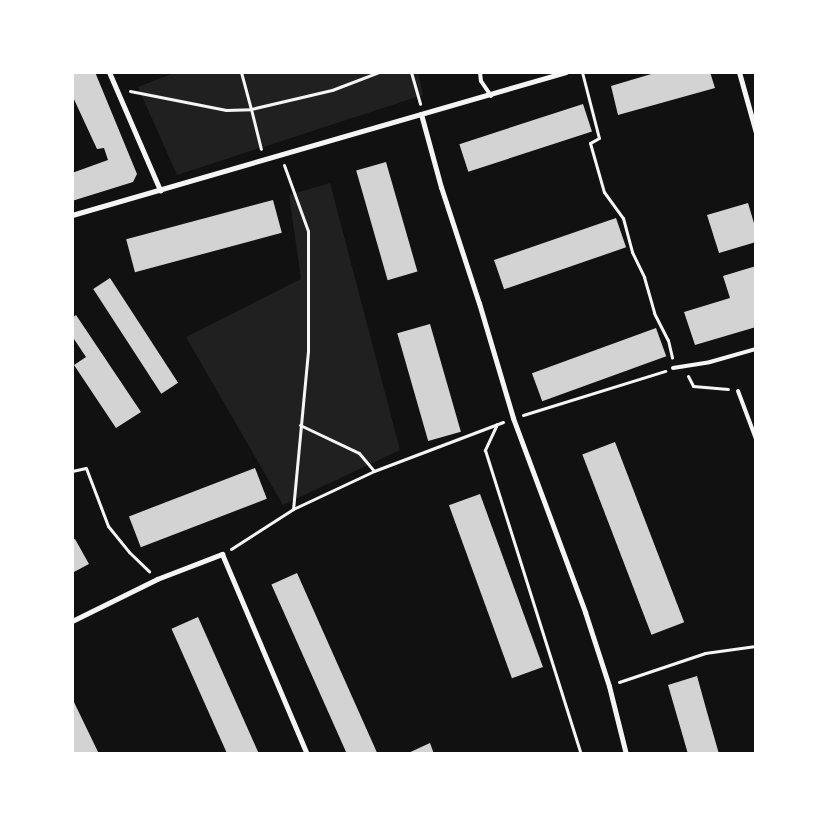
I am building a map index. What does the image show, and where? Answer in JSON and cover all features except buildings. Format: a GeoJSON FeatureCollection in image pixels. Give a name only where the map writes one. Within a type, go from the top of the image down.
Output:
{"type":"FeatureCollection","features":[{"type":"Feature","properties":{"kind":"street"},"geometry":{"type":"LineString","coordinates":[[109,72],[160,190]]}},
{"type":"Feature","properties":{"kind":"street"},"geometry":{"type":"LineString","coordinates":[[72,215],[421,114],[491,96],[566,72]]}},
{"type":"Feature","properties":{"kind":"street"},"geometry":{"type":"LineString","coordinates":[[738,72],[756,133]]}},
{"type":"Feature","properties":{"kind":"street"},"geometry":{"type":"LineString","coordinates":[[421,114],[441,187],[479,303],[512,418],[585,612],[609,686],[626,754]]}},
{"type":"Feature","properties":{"kind":"street"},"geometry":{"type":"LineString","coordinates":[[72,621],[157,579],[222,554],[308,754]]}},
{"type":"Feature","properties":{"kind":"lane"},"geometry":{"type":"LineString","coordinates":[[480,72],[481,81],[491,96]]}},
{"type":"Feature","properties":{"kind":"lane"},"geometry":{"type":"LineString","coordinates":[[673,368],[710,362],[756,349]]}},
{"type":"Feature","properties":{"kind":"lane"},"geometry":{"type":"LineString","coordinates":[[738,391],[756,439]]}},
{"type":"Feature","properties":{"kind":"path"},"geometry":{"type":"LineString","coordinates":[[241,72],[264,160]]}},
{"type":"Feature","properties":{"kind":"path"},"geometry":{"type":"LineString","coordinates":[[117,92],[135,91],[166,100],[218,108],[251,109],[332,90],[379,72]]}},
{"type":"Feature","properties":{"kind":"path"},"geometry":{"type":"LineString","coordinates":[[411,72],[421,114]]}},
{"type":"Feature","properties":{"kind":"path"},"geometry":{"type":"LineString","coordinates":[[222,554],[293,509],[374,471],[512,418],[673,368],[668,340],[654,313],[644,277],[632,252],[623,218],[604,192],[590,144],[599,138],[582,72]]}},
{"type":"Feature","properties":{"kind":"path"},"geometry":{"type":"LineString","coordinates":[[280,155],[308,231],[308,351],[293,509]]}},
{"type":"Feature","properties":{"kind":"path"},"geometry":{"type":"LineString","coordinates":[[688,378],[693,386],[728,390]]}},
{"type":"Feature","properties":{"kind":"path"},"geometry":{"type":"LineString","coordinates":[[497,424],[485,450],[581,754]]}},
{"type":"Feature","properties":{"kind":"path"},"geometry":{"type":"LineString","coordinates":[[300,425],[359,453],[374,471]]}},
{"type":"Feature","properties":{"kind":"path"},"geometry":{"type":"LineString","coordinates":[[72,471],[86,468],[108,526],[129,552],[157,579]]}},
{"type":"Feature","properties":{"kind":"path"},"geometry":{"type":"LineString","coordinates":[[609,686],[705,653],[756,646]]}},
{"type":"Feature","properties":{"kind":"shaded area"},"geometry":{"type":"Polygon","coordinates":[[[418,72],[423,95],[177,175],[138,87],[174,73],[418,72]]]}},
{"type":"Feature","properties":{"kind":"shaded area"},"geometry":{"type":"Polygon","coordinates":[[[330,183],[400,450],[283,505],[186,337],[301,279],[289,195],[330,183]]]}}]}
